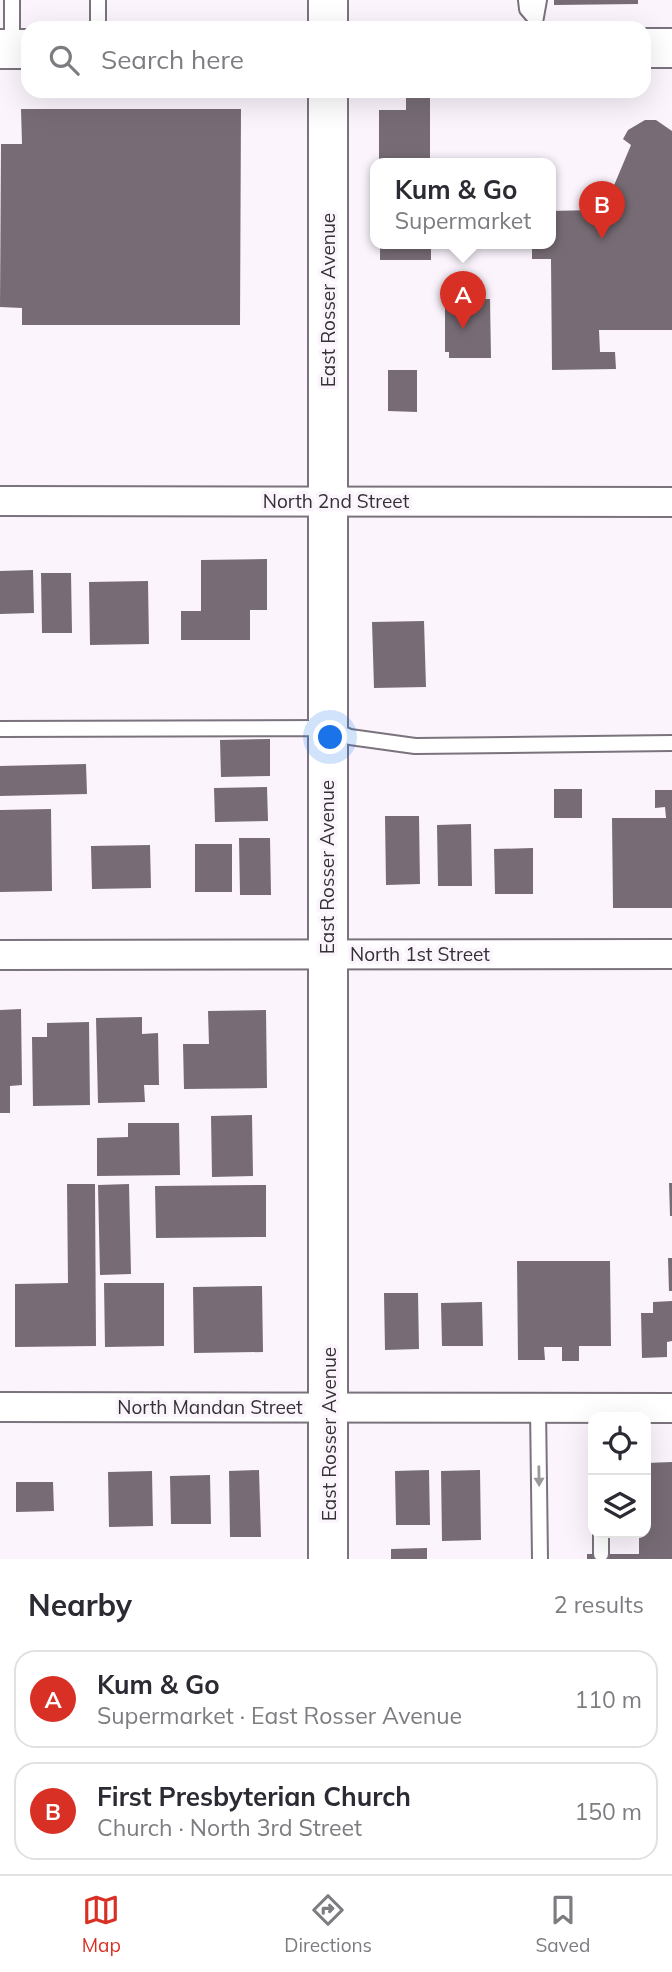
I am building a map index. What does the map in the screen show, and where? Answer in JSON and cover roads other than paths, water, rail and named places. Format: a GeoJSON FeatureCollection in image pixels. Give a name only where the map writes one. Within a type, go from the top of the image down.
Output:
{"type":"FeatureCollection","features":[{"type":"Feature","properties":{"kind":"street"},"geometry":{"type":"LineString","coordinates":[[328,0],[328,21]]}},
{"type":"Feature","properties":{"kind":"street"},"geometry":{"type":"LineString","coordinates":[[651,48],[672,48]]}},
{"type":"Feature","properties":{"kind":"street","name":"East Rosser Avenue"},"geometry":{"type":"LineString","coordinates":[[328,98],[328,1559]]}},
{"type":"Feature","properties":{"kind":"street","name":"North 2nd Street"},"geometry":{"type":"LineString","coordinates":[[0,501],[672,502]]}},
{"type":"Feature","properties":{"kind":"street","name":"North 1st Street"},"geometry":{"type":"LineString","coordinates":[[0,955],[672,954]]}},
{"type":"Feature","properties":{"kind":"street","name":"North Mandan Street"},"geometry":{"type":"LineString","coordinates":[[0,1407],[538,1408],[588,1412]]}},
{"type":"Feature","properties":{"kind":"street","name":"North Mandan Street"},"geometry":{"type":"LineString","coordinates":[[613,1412],[672,1408]]}},
{"type":"Feature","properties":{"kind":"lane"},"geometry":{"type":"LineString","coordinates":[[12,0],[13,49]]}},
{"type":"Feature","properties":{"kind":"lane"},"geometry":{"type":"LineString","coordinates":[[98,0],[98,21]]}},
{"type":"Feature","properties":{"kind":"lane"},"geometry":{"type":"LineString","coordinates":[[526,0],[533,21]]}},
{"type":"Feature","properties":{"kind":"lane"},"geometry":{"type":"LineString","coordinates":[[534,21],[539,10],[539,0]]}},
{"type":"Feature","properties":{"kind":"lane"},"geometry":{"type":"LineString","coordinates":[[0,729],[327,728],[350,737],[415,746],[672,743]]}},
{"type":"Feature","properties":{"kind":"lane"},"geometry":{"type":"LineString","coordinates":[[538,1408],[540,1559]]}},
{"type":"Feature","properties":{"kind":"lane"},"geometry":{"type":"LineString","coordinates":[[601,1538],[601,1554]]}},
{"type":"Feature","properties":{"kind":"place","name":"First Presbyterian Church"},"geometry":{"type":"Point","coordinates":[602,239]}},
{"type":"Feature","properties":{"kind":"place","name":"Kum & Go"},"geometry":{"type":"Point","coordinates":[463,329]}}]}
